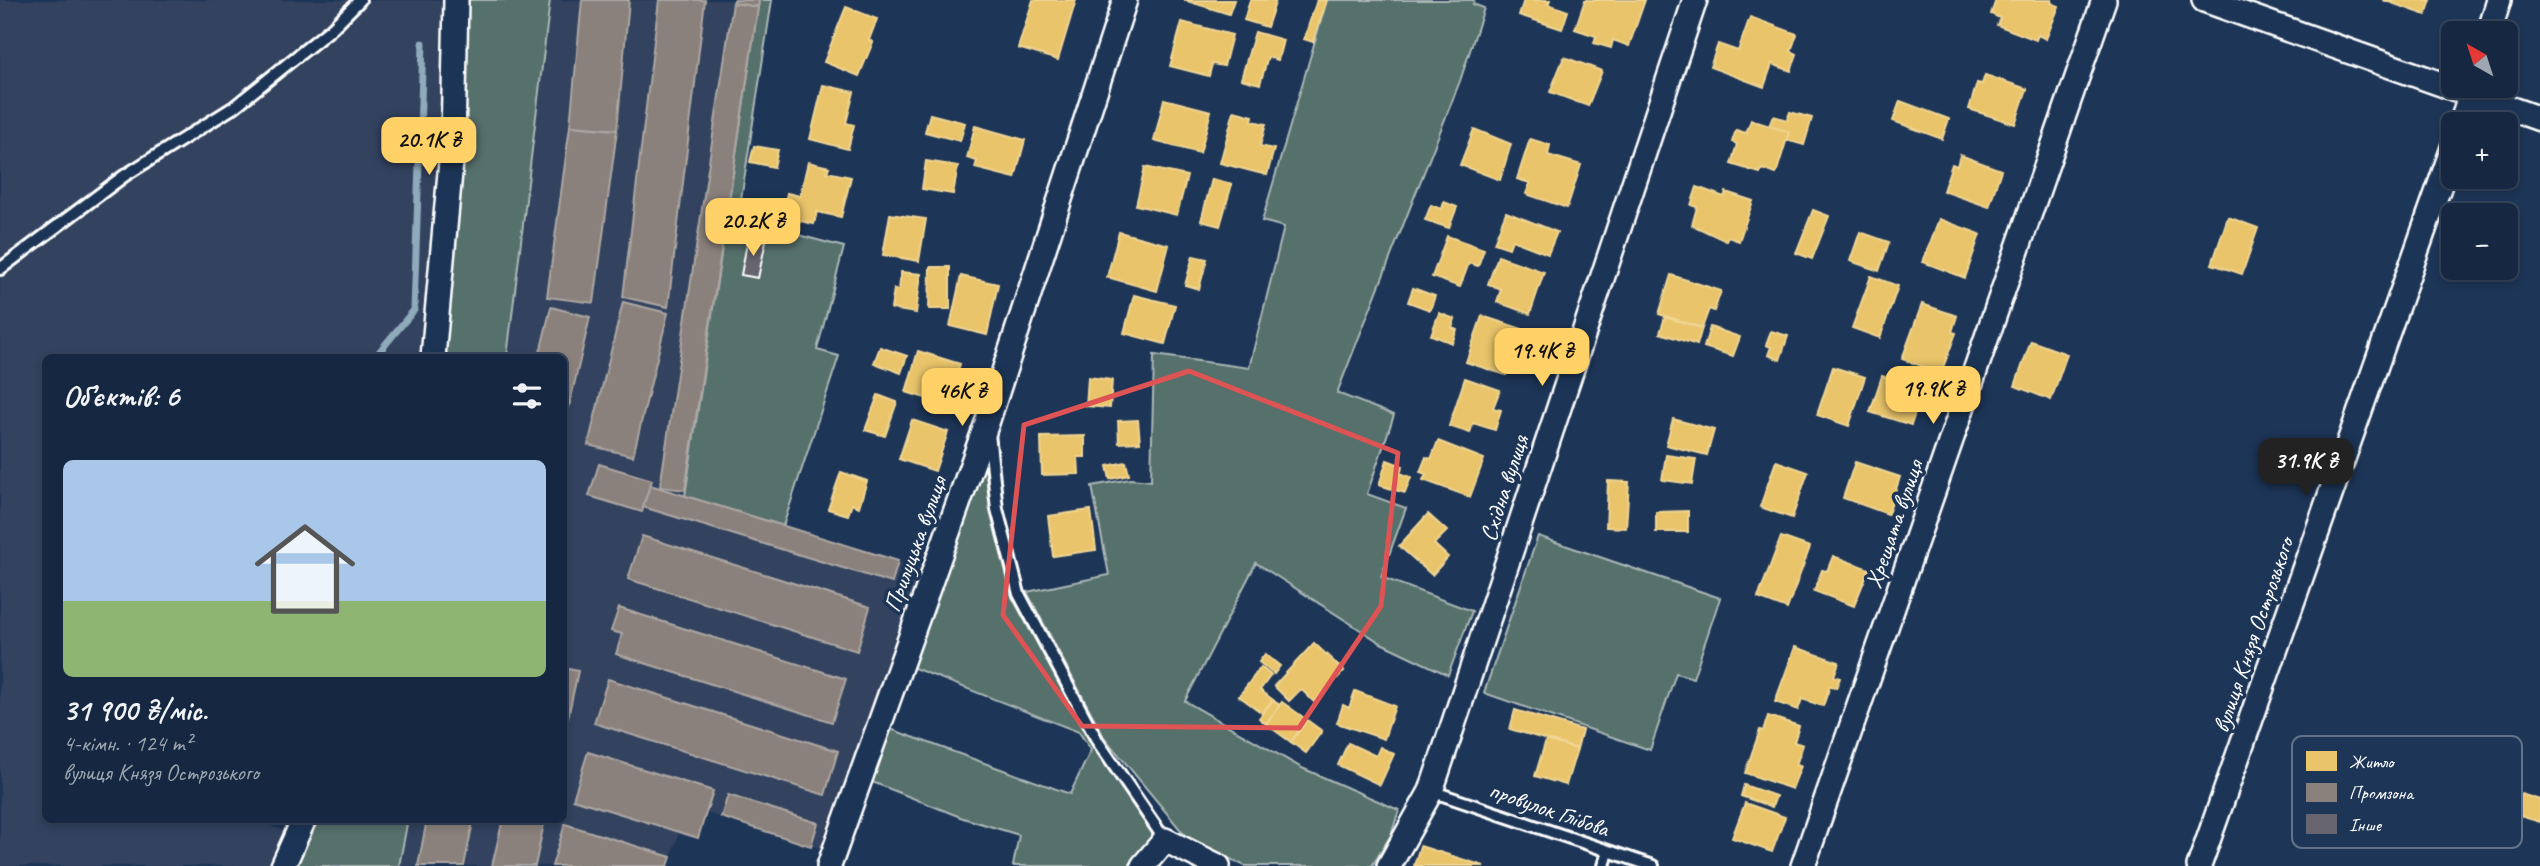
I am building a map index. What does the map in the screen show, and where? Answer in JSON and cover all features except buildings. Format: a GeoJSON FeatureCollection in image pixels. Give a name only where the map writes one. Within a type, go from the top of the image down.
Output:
{"type":"FeatureCollection","features":[{"type":"Feature","properties":{"kind":"street"},"geometry":{"type":"LineString","coordinates":[[433,354],[453,140],[456,0]]}},
{"type":"Feature","properties":{"kind":"street","name":"Прилуцька вулиця"},"geometry":{"type":"LineString","coordinates":[[829,866],[988,420],[1125,0]]}},
{"type":"Feature","properties":{"kind":"street","name":"Східна вулиця"},"geometry":{"type":"LineString","coordinates":[[1389,866],[1431,791],[1695,0]]}},
{"type":"Feature","properties":{"kind":"street","name":"Хрещата вулиця"},"geometry":{"type":"LineString","coordinates":[[1803,866],[2104,0]]}},
{"type":"Feature","properties":{"kind":"street"},"geometry":{"type":"LineString","coordinates":[[2204,0],[2441,80]]}},
{"type":"Feature","properties":{"kind":"street"},"geometry":{"type":"LineString","coordinates":[[2493,21],[2499,0]]}},
{"type":"Feature","properties":{"kind":"street"},"geometry":{"type":"LineString","coordinates":[[2491,98],[2540,119]]}},
{"type":"Feature","properties":{"kind":"street","name":"вулиця Князя Острозького"},"geometry":{"type":"LineString","coordinates":[[2199,866],[2441,182]]}},
{"type":"Feature","properties":{"kind":"street"},"geometry":{"type":"LineString","coordinates":[[284,866],[302,823]]}},
{"type":"Feature","properties":{"kind":"street"},"geometry":{"type":"LineString","coordinates":[[1143,866],[1165,840],[1218,866]]}},
{"type":"Feature","properties":{"kind":"lane"},"geometry":{"type":"LineString","coordinates":[[0,269],[124,176],[234,107],[331,29],[360,0]]}},
{"type":"Feature","properties":{"kind":"lane"},"geometry":{"type":"LineString","coordinates":[[988,420],[997,509],[1019,594],[1098,741],[1165,840]]}},
{"type":"Feature","properties":{"kind":"lane","name":"провулок Глібова"},"geometry":{"type":"LineString","coordinates":[[1431,791],[1653,866]]}},
{"type":"Feature","properties":{"kind":"lane"},"geometry":{"type":"LineString","coordinates":[[1604,866],[1608,852]]}},
{"type":"Feature","properties":{"kind":"highlighted area"},"geometry":{"type":"Polygon","coordinates":[[[1189,371],[1398,453],[1381,606],[1299,728],[1082,726],[1003,615],[1024,425],[1189,371]]]}},
{"type":"Feature","properties":{"kind":"shaded area"},"geometry":{"type":"Polygon","coordinates":[[[0,0],[450,0],[448,140],[427,354],[42,354],[42,823],[262,823],[291,834],[277,866],[0,866],[0,0]]]}},
{"type":"Feature","properties":{"kind":"shaded area"},"geometry":{"type":"Polygon","coordinates":[[[550,0],[759,0],[685,496],[923,569],[823,849],[706,813],[698,838],[679,832],[668,866],[399,866],[407,823],[567,823],[567,354],[507,354],[550,0]]]}},
{"type":"Feature","properties":{"kind":"green space"},"geometry":{"type":"Polygon","coordinates":[[[463,0],[550,0],[507,354],[440,354],[463,0]]]}},
{"type":"Feature","properties":{"kind":"green space"},"geometry":{"type":"Polygon","coordinates":[[[759,0],[772,0],[738,219],[844,247],[817,350],[839,356],[783,526],[685,496],[759,0]]]}},
{"type":"Feature","properties":{"kind":"green space"},"geometry":{"type":"Polygon","coordinates":[[[1327,0],[1474,0],[1473,4],[1484,8],[1460,81],[1337,393],[1394,415],[1367,494],[1406,508],[1381,577],[1472,611],[1448,675],[1381,643],[1256,563],[1185,701],[1302,768],[1399,810],[1391,835],[1372,866],[1245,866],[1188,839],[1104,737],[1027,592],[1109,575],[1092,486],[1130,479],[1151,481],[1154,355],[1249,368],[1284,227],[1262,221],[1327,0]]]}},
{"type":"Feature","properties":{"kind":"green space"},"geometry":{"type":"Polygon","coordinates":[[[984,455],[990,511],[1012,597],[1092,745],[1153,833],[1147,848],[1133,866],[1013,866],[1019,835],[963,818],[867,780],[885,727],[1070,794],[1091,750],[1079,732],[906,665],[984,455]]]}},
{"type":"Feature","properties":{"kind":"green space"},"geometry":{"type":"Polygon","coordinates":[[[1538,536],[1720,598],[1693,678],[1676,673],[1650,750],[1484,693],[1538,536]]]}},
{"type":"Feature","properties":{"kind":"green space"},"geometry":{"type":"Polygon","coordinates":[[[308,823],[407,823],[399,866],[290,866],[308,823]]]}},
{"type":"Feature","properties":{"kind":"waterway"},"geometry":{"type":"LineString","coordinates":[[377,354],[414,310],[423,43]]}}]}
